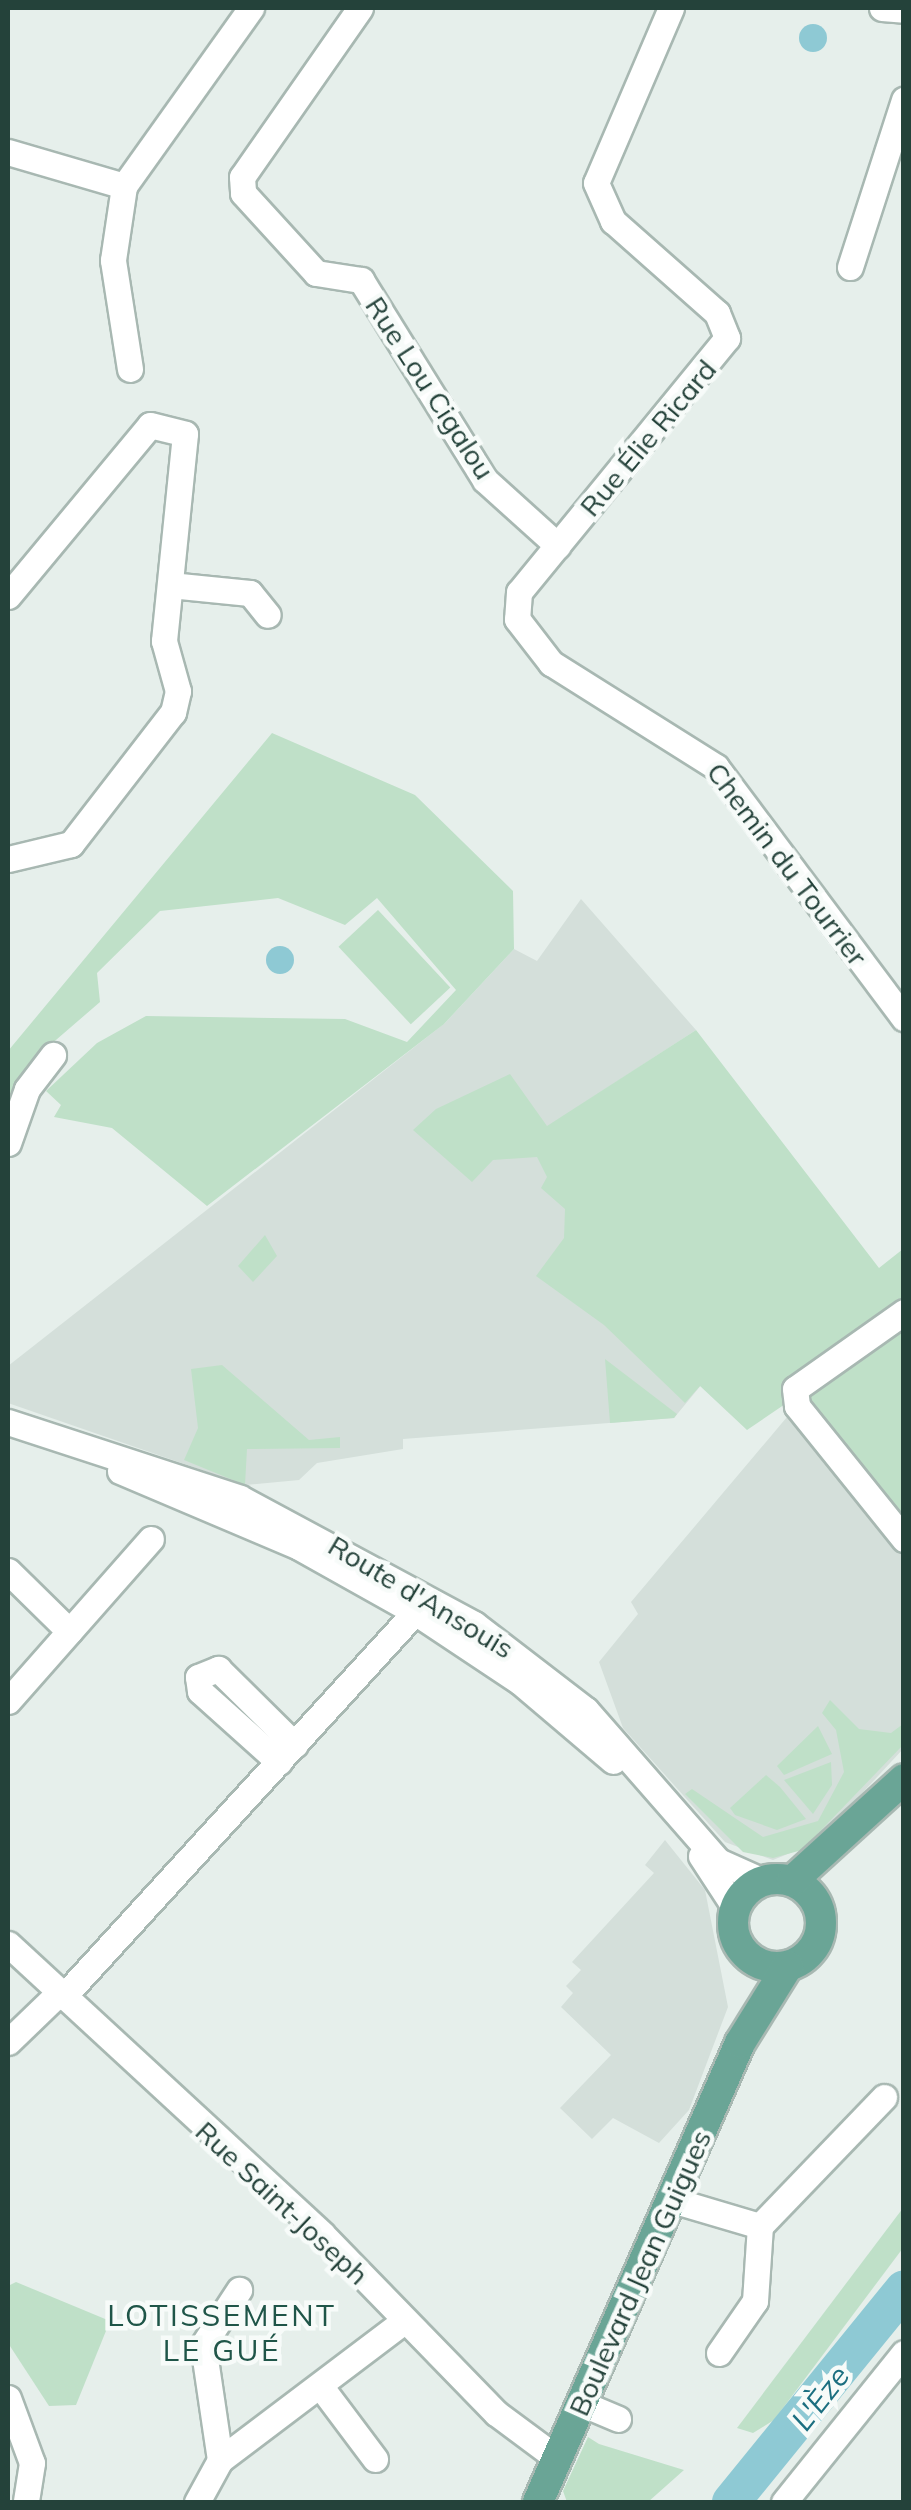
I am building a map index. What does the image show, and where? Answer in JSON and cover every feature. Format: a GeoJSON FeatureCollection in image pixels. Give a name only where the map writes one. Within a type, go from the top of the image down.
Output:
{"type":"FeatureCollection","features":[{"type":"Feature","properties":{"kind":"main road"},"geometry":{"type":"LineString","coordinates":[[894,1789],[821,1916],[810,1953],[788,1966],[744,1953],[735,1908],[777,1881],[894,1789]]}},
{"type":"Feature","properties":{"kind":"main road"},"geometry":{"type":"LineString","coordinates":[[777,1881],[821,1916]]}},
{"type":"Feature","properties":{"kind":"main road","name":"Boulevard Jean Guigues"},"geometry":{"type":"LineString","coordinates":[[740,2044],[744,1953]]}},
{"type":"Feature","properties":{"kind":"main road","name":"Boulevard Jean Guigues"},"geometry":{"type":"LineString","coordinates":[[550,2487],[740,2044],[788,1966]]}},
{"type":"Feature","properties":{"kind":"street","name":"Rue Lou Cigalou"},"geometry":{"type":"LineString","coordinates":[[360,8],[242,177],[242,193],[316,273],[361,280],[485,480],[558,546]]}},
{"type":"Feature","properties":{"kind":"street","name":"Rue Élie Ricard"},"geometry":{"type":"LineString","coordinates":[[517,619],[519,592],[727,338],[717,313],[613,221],[596,183],[670,8]]}},
{"type":"Feature","properties":{"kind":"street"},"geometry":{"type":"LineString","coordinates":[[882,8],[904,10]]}},
{"type":"Feature","properties":{"kind":"street"},"geometry":{"type":"LineString","coordinates":[[130,370],[114,260],[124,186],[239,12]]}},
{"type":"Feature","properties":{"kind":"street"},"geometry":{"type":"LineString","coordinates":[[850,266],[904,100]]}},
{"type":"Feature","properties":{"kind":"street"},"geometry":{"type":"LineString","coordinates":[[8,152],[124,186]]}},
{"type":"Feature","properties":{"kind":"street"},"geometry":{"type":"LineString","coordinates":[[8,596],[150,425],[185,434],[164,641],[178,692],[173,712],[70,844],[8,859]]}},
{"type":"Feature","properties":{"kind":"street"},"geometry":{"type":"LineString","coordinates":[[170,585],[250,594],[268,615]]}},
{"type":"Feature","properties":{"kind":"street","name":"Chemin du Tourrier"},"geometry":{"type":"LineString","coordinates":[[517,619],[551,663],[716,767],[904,1018]]}},
{"type":"Feature","properties":{"kind":"street"},"geometry":{"type":"LineString","coordinates":[[8,1142],[27,1089],[53,1055]]}},
{"type":"Feature","properties":{"kind":"street"},"geometry":{"type":"LineString","coordinates":[[904,1312],[795,1389],[797,1406],[904,1540]]}},
{"type":"Feature","properties":{"kind":"street","name":"Route d'Ansouis"},"geometry":{"type":"LineString","coordinates":[[8,1422],[167,1470],[302,1538],[533,1665],[586,1710],[718,1861],[777,1881]]}},
{"type":"Feature","properties":{"kind":"street","name":"Route d'Ansouis"},"geometry":{"type":"LineString","coordinates":[[8,1430],[302,1538],[415,1612],[595,1744],[667,1814],[735,1908]]}},
{"type":"Feature","properties":{"kind":"street"},"geometry":{"type":"LineString","coordinates":[[8,1701],[151,1539]]}},
{"type":"Feature","properties":{"kind":"street"},"geometry":{"type":"LineString","coordinates":[[8,1572],[69,1630]]}},
{"type":"Feature","properties":{"kind":"street"},"geometry":{"type":"LineString","coordinates":[[8,2042],[61,1995],[288,1754],[415,1612]]}},
{"type":"Feature","properties":{"kind":"street","name":"Rue Saint-Joseph"},"geometry":{"type":"LineString","coordinates":[[8,1944],[404,2321],[496,2414],[550,2487]]}},
{"type":"Feature","properties":{"kind":"street"},"geometry":{"type":"LineString","coordinates":[[719,2353],[755,2301],[760,2226],[884,2097]]}},
{"type":"Feature","properties":{"kind":"street"},"geometry":{"type":"LineString","coordinates":[[672,2200],[760,2226]]}},
{"type":"Feature","properties":{"kind":"street"},"geometry":{"type":"LineString","coordinates":[[220,2460],[203,2345],[240,2290]]}},
{"type":"Feature","properties":{"kind":"street"},"geometry":{"type":"LineString","coordinates":[[197,2502],[220,2460],[404,2321]]}},
{"type":"Feature","properties":{"kind":"street"},"geometry":{"type":"LineString","coordinates":[[784,2502],[904,2353]]}},
{"type":"Feature","properties":{"kind":"street"},"geometry":{"type":"LineString","coordinates":[[320,2387],[375,2458]]}},
{"type":"Feature","properties":{"kind":"street"},"geometry":{"type":"LineString","coordinates":[[8,2398],[32,2463],[26,2502]]}},
{"type":"Feature","properties":{"kind":"street"},"geometry":{"type":"LineString","coordinates":[[583,2404],[618,2419]]}},
{"type":"Feature","properties":{"kind":"shaded area"},"geometry":{"type":"Polygon","coordinates":[[[581,899],[696,1030],[547,1127],[716,1367],[674,1418],[403,1439],[403,1449],[317,1463],[299,1480],[245,1485],[8,1403],[8,1366],[445,1023],[514,949],[537,961],[581,899]]]}},
{"type":"Feature","properties":{"kind":"shaded area"},"geometry":{"type":"Polygon","coordinates":[[[799,1416],[903,1545],[903,1749],[817,1842],[773,1860],[725,1842],[623,1728],[599,1662],[638,1614],[631,1602],[787,1417],[799,1416]]]}},
{"type":"Feature","properties":{"kind":"shaded area"},"geometry":{"type":"Polygon","coordinates":[[[665,1840],[705,1890],[728,2007],[689,2110],[659,2143],[613,2118],[592,2139],[560,2108],[611,2055],[561,2007],[573,1993],[566,1986],[581,1970],[572,1962],[654,1873],[645,1865],[665,1840]]]}},
{"type":"Feature","properties":{"kind":"green space"},"geometry":{"type":"Polygon","coordinates":[[[272,733],[415,795],[513,891],[514,949],[444,1024],[207,1206],[112,1128],[54,1117],[61,1105],[46,1091],[97,1043],[146,1016],[345,1019],[407,1042],[456,990],[377,898],[345,925],[278,898],[160,911],[97,973],[100,1002],[49,1046],[8,1103],[8,1051],[272,733]]]}},
{"type":"Feature","properties":{"kind":"green space"},"geometry":{"type":"Polygon","coordinates":[[[378,910],[450,988],[411,1024],[339,947],[378,910]]]}},
{"type":"Feature","properties":{"kind":"green space"},"geometry":{"type":"Polygon","coordinates":[[[696,1030],[879,1268],[903,1249],[903,1530],[794,1398],[747,1430],[700,1386],[685,1403],[604,1325],[536,1276],[564,1238],[565,1209],[541,1188],[547,1177],[537,1157],[493,1160],[472,1182],[413,1130],[436,1109],[510,1074],[547,1126],[696,1030]]]}},
{"type":"Feature","properties":{"kind":"green space"},"geometry":{"type":"Polygon","coordinates":[[[265,1235],[277,1256],[253,1282],[238,1266],[265,1235]]]}},
{"type":"Feature","properties":{"kind":"green space"},"geometry":{"type":"Polygon","coordinates":[[[605,1359],[677,1414],[674,1418],[610,1423],[605,1359]]]}},
{"type":"Feature","properties":{"kind":"green space"},"geometry":{"type":"Polygon","coordinates":[[[222,1365],[309,1440],[340,1437],[340,1448],[247,1449],[245,1485],[184,1460],[198,1428],[191,1369],[222,1365]]]}},
{"type":"Feature","properties":{"kind":"green space"},"geometry":{"type":"Polygon","coordinates":[[[830,1700],[859,1729],[891,1733],[903,1724],[903,1745],[802,1850],[773,1858],[743,1852],[685,1794],[692,1789],[763,1837],[818,1821],[844,1772],[836,1730],[822,1713],[830,1700]]]}},
{"type":"Feature","properties":{"kind":"green space"},"geometry":{"type":"Polygon","coordinates":[[[818,1726],[832,1754],[784,1775],[777,1766],[818,1726]]]}},
{"type":"Feature","properties":{"kind":"green space"},"geometry":{"type":"Polygon","coordinates":[[[831,1762],[832,1785],[813,1814],[784,1780],[831,1762]]]}},
{"type":"Feature","properties":{"kind":"green space"},"geometry":{"type":"Polygon","coordinates":[[[766,1775],[806,1819],[777,1830],[735,1815],[730,1808],[766,1775]]]}},
{"type":"Feature","properties":{"kind":"green space"},"geometry":{"type":"Polygon","coordinates":[[[903,2208],[903,2248],[774,2420],[753,2433],[737,2428],[903,2208]]]}},
{"type":"Feature","properties":{"kind":"green space"},"geometry":{"type":"Polygon","coordinates":[[[16,2282],[110,2321],[76,2405],[49,2406],[8,2343],[8,2286],[16,2282]]]}},
{"type":"Feature","properties":{"kind":"green space"},"geometry":{"type":"Polygon","coordinates":[[[588,2437],[599,2444],[684,2470],[648,2502],[567,2502],[563,2491],[588,2437]]]}},
{"type":"Feature","properties":{"kind":"water"},"geometry":{"type":"Polygon","coordinates":[[[813,24],[823,28],[827,38],[823,48],[813,52],[803,48],[799,38],[803,28],[813,24]]]}},
{"type":"Feature","properties":{"kind":"water"},"geometry":{"type":"Polygon","coordinates":[[[280,946],[290,950],[294,960],[290,970],[280,974],[270,970],[266,960],[270,950],[280,946]]]}},
{"type":"Feature","properties":{"kind":"waterway","name":"L'Èze"},"geometry":{"type":"LineString","coordinates":[[731,2502],[904,2289]]}},
{"type":"Feature","properties":{"kind":"district","name":"LOTISSEMENT LE GUÉ"},"geometry":{"type":"Point","coordinates":[222,2332]}}]}
